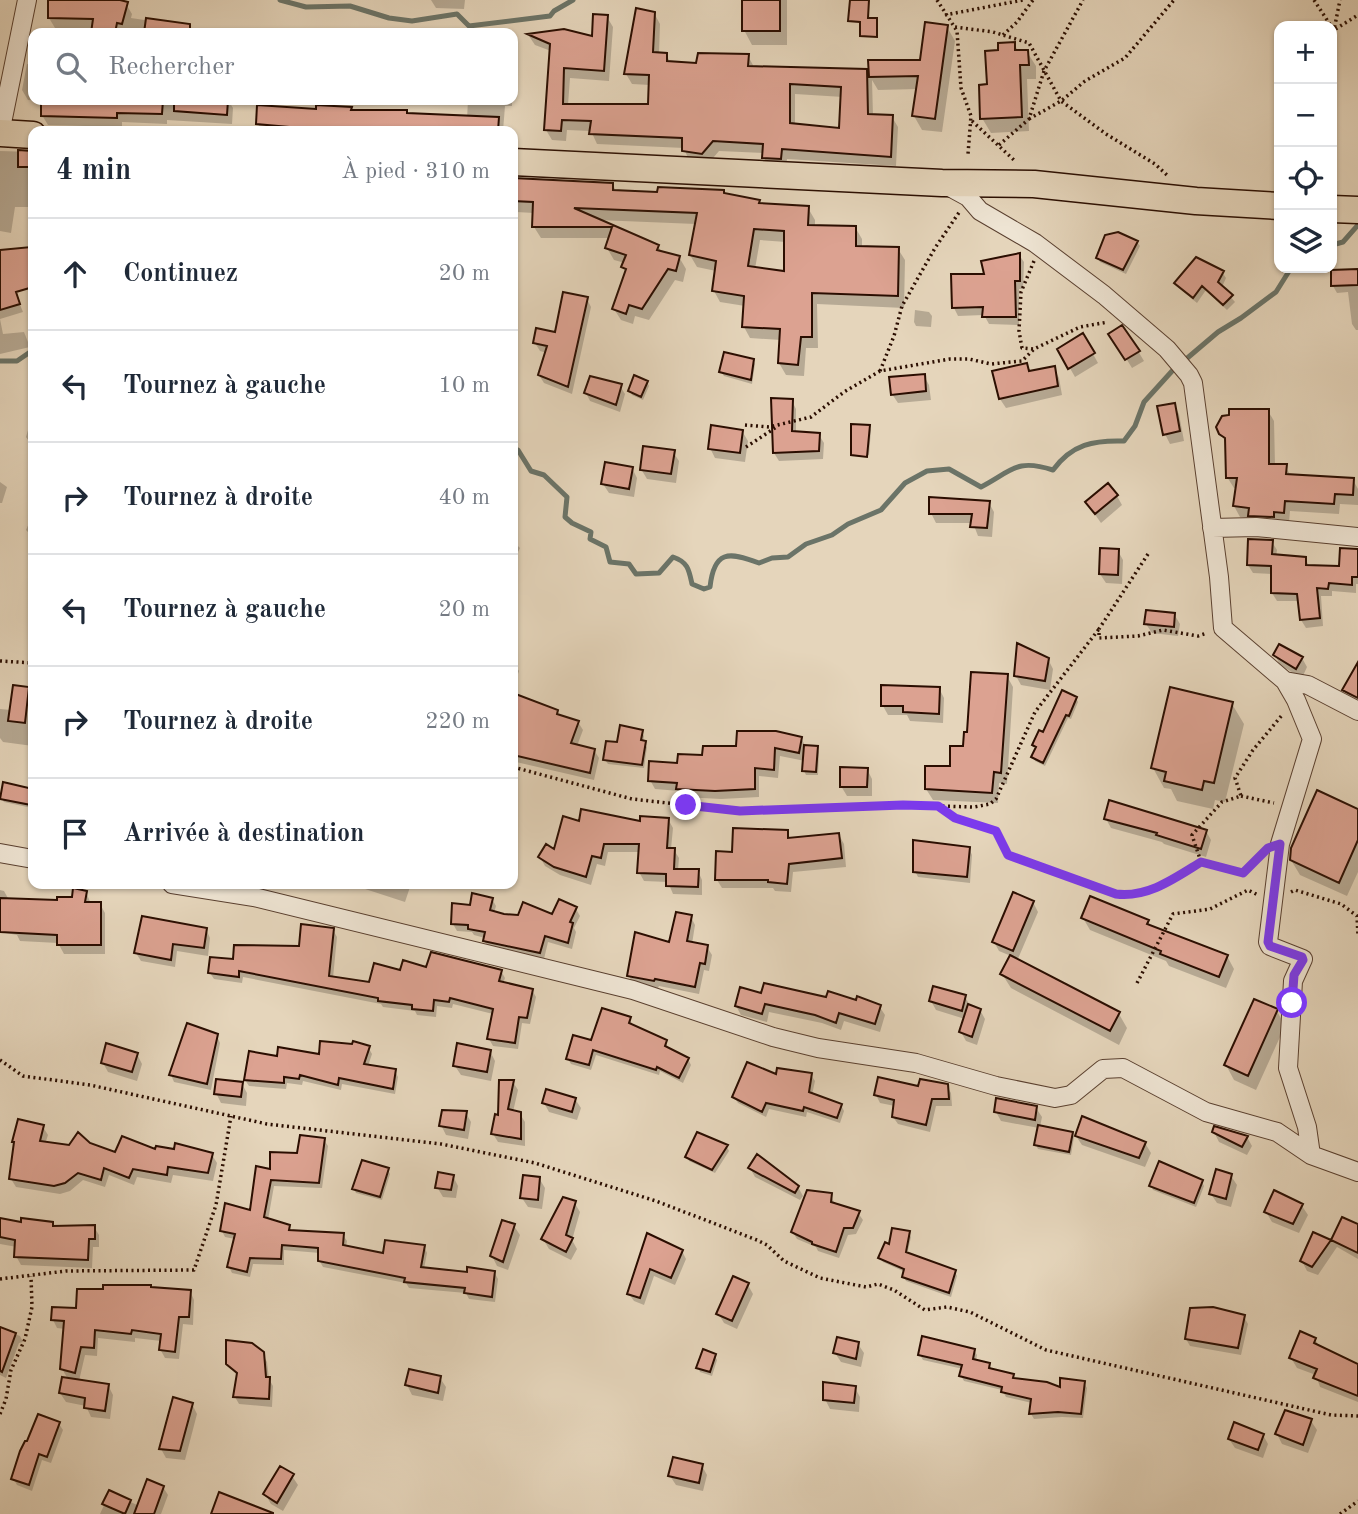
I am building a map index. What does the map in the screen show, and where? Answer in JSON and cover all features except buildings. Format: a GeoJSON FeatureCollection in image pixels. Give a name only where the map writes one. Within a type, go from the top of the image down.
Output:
{"type":"FeatureCollection","features":[{"type":"Feature","properties":{"kind":"main road"},"geometry":{"type":"LineString","coordinates":[[0,133],[28,135]]}},
{"type":"Feature","properties":{"kind":"main road"},"geometry":{"type":"LineString","coordinates":[[518,162],[942,183],[1034,184],[1196,201],[1274,206]]}},
{"type":"Feature","properties":{"kind":"street"},"geometry":{"type":"LineString","coordinates":[[0,133],[27,0]]}},
{"type":"Feature","properties":{"kind":"street"},"geometry":{"type":"LineString","coordinates":[[942,183],[970,200],[980,211],[1040,246],[1167,349],[1191,379],[1223,628],[1284,681],[1296,699],[1312,739],[1280,844],[1268,944],[1303,959],[1293,981],[1288,1068],[1307,1127],[1311,1155]]}},
{"type":"Feature","properties":{"kind":"street"},"geometry":{"type":"LineString","coordinates":[[1212,528],[1256,527],[1358,537]]}},
{"type":"Feature","properties":{"kind":"street"},"geometry":{"type":"LineString","coordinates":[[1284,681],[1308,685],[1358,711]]}},
{"type":"Feature","properties":{"kind":"street"},"geometry":{"type":"LineString","coordinates":[[0,853],[28,858]]}},
{"type":"Feature","properties":{"kind":"street"},"geometry":{"type":"LineString","coordinates":[[204,889],[254,897],[634,990],[773,1037],[818,1048],[916,1063],[996,1086],[1055,1098],[1071,1095],[1103,1069],[1123,1068],[1206,1112],[1277,1132],[1311,1155],[1358,1172]]}},
{"type":"Feature","properties":{"kind":"path"},"geometry":{"type":"LineString","coordinates":[[937,0],[957,31],[961,88],[971,121],[968,154]]}},
{"type":"Feature","properties":{"kind":"path"},"geometry":{"type":"LineString","coordinates":[[945,15],[1022,0]]}},
{"type":"Feature","properties":{"kind":"path"},"geometry":{"type":"LineString","coordinates":[[1003,35],[1017,22],[1033,0]]}},
{"type":"Feature","properties":{"kind":"path"},"geometry":{"type":"LineString","coordinates":[[1029,118],[1044,71],[1083,0]]}},
{"type":"Feature","properties":{"kind":"path"},"geometry":{"type":"LineString","coordinates":[[999,145],[1029,118],[1061,101],[1085,81],[1125,58],[1174,0]]}},
{"type":"Feature","properties":{"kind":"path"},"geometry":{"type":"LineString","coordinates":[[1314,0],[1328,21]]}},
{"type":"Feature","properties":{"kind":"path"},"geometry":{"type":"LineString","coordinates":[[1334,21],[1340,0]]}},
{"type":"Feature","properties":{"kind":"path"},"geometry":{"type":"LineString","coordinates":[[1337,26],[1358,15]]}},
{"type":"Feature","properties":{"kind":"path"},"geometry":{"type":"LineString","coordinates":[[955,27],[1003,35],[1029,43],[1061,101],[1154,164],[1196,201]]}},
{"type":"Feature","properties":{"kind":"path"},"geometry":{"type":"LineString","coordinates":[[1332,84],[1332,147]]}},
{"type":"Feature","properties":{"kind":"path"},"geometry":{"type":"LineString","coordinates":[[971,121],[999,145],[1034,184]]}},
{"type":"Feature","properties":{"kind":"path"},"geometry":{"type":"LineString","coordinates":[[880,371],[902,306],[935,248],[970,200]]}},
{"type":"Feature","properties":{"kind":"path"},"geometry":{"type":"LineString","coordinates":[[1034,349],[1022,348],[1019,331],[1021,292],[1040,246]]}},
{"type":"Feature","properties":{"kind":"path"},"geometry":{"type":"LineString","coordinates":[[745,425],[769,427],[811,417],[844,392],[880,371],[950,359],[969,359],[991,364],[1022,361],[1034,349],[1080,327],[1130,318]]}},
{"type":"Feature","properties":{"kind":"path"},"geometry":{"type":"LineString","coordinates":[[746,447],[780,424]]}},
{"type":"Feature","properties":{"kind":"path"},"geometry":{"type":"LineString","coordinates":[[518,768],[632,799],[740,811],[903,805],[974,807],[990,804],[996,799],[1034,712],[1099,629],[1148,554]]}},
{"type":"Feature","properties":{"kind":"path"},"geometry":{"type":"LineString","coordinates":[[1099,629],[1099,638],[1138,636],[1163,630],[1198,636],[1223,628]]}},
{"type":"Feature","properties":{"kind":"path"},"geometry":{"type":"LineString","coordinates":[[0,661],[28,663]]}},
{"type":"Feature","properties":{"kind":"path"},"geometry":{"type":"LineString","coordinates":[[1241,796],[1235,778],[1253,750],[1296,699]]}},
{"type":"Feature","properties":{"kind":"path"},"geometry":{"type":"LineString","coordinates":[[1201,862],[1192,835],[1222,802],[1241,796],[1293,807]]}},
{"type":"Feature","properties":{"kind":"path"},"geometry":{"type":"LineString","coordinates":[[938,806],[955,818],[996,831],[1008,855],[1116,894],[1131,896],[1160,887],[1201,862],[1243,873],[1268,848],[1280,844]]}},
{"type":"Feature","properties":{"kind":"path"},"geometry":{"type":"LineString","coordinates":[[1137,984],[1173,914],[1210,909],[1248,890],[1273,904],[1295,890],[1341,904],[1357,916],[1358,936]]}},
{"type":"Feature","properties":{"kind":"path"},"geometry":{"type":"LineString","coordinates":[[0,1060],[23,1076],[90,1085],[267,1124],[441,1144],[535,1163],[656,1201],[757,1240],[767,1245],[784,1261],[820,1278],[866,1287],[878,1284],[894,1290],[925,1310],[947,1307],[970,1312],[1046,1350],[1331,1415],[1358,1416]]}},
{"type":"Feature","properties":{"kind":"path"},"geometry":{"type":"LineString","coordinates":[[0,1279],[66,1271],[194,1270],[216,1205],[231,1116]]}},
{"type":"Feature","properties":{"kind":"path"},"geometry":{"type":"LineString","coordinates":[[0,1414],[32,1307],[31,1276]]}},
{"type":"Feature","properties":{"kind":"path"},"geometry":{"type":"LineString","coordinates":[[1340,1514],[1358,1501]]}},
{"type":"Feature","properties":{"kind":"waterway"},"geometry":{"type":"LineString","coordinates":[[280,0],[306,7],[350,6],[389,18],[412,21],[457,14],[469,26],[550,16],[573,0]]}},
{"type":"Feature","properties":{"kind":"waterway"},"geometry":{"type":"LineString","coordinates":[[1337,244],[1343,242],[1358,225]]}},
{"type":"Feature","properties":{"kind":"waterway"},"geometry":{"type":"LineString","coordinates":[[1185,360],[1218,332],[1276,292],[1288,273]]}},
{"type":"Feature","properties":{"kind":"waterway"},"geometry":{"type":"LineString","coordinates":[[0,361],[17,361],[28,353]]}},
{"type":"Feature","properties":{"kind":"waterway"},"geometry":{"type":"LineString","coordinates":[[518,450],[531,471],[544,475],[567,497],[565,517],[591,532],[590,539],[606,547],[610,562],[629,564],[636,574],[659,573],[673,557],[687,567],[692,584],[704,589],[710,587],[715,566],[724,557],[739,557],[759,563],[772,558],[788,557],[806,544],[832,535],[848,524],[881,510],[905,483],[927,471],[949,469],[981,487],[1022,466],[1053,470],[1068,454],[1084,445],[1124,441],[1135,426],[1144,402],[1173,370]]}},
{"type":"Feature","properties":{"kind":"route"},"geometry":{"type":"LineString","coordinates":[[686,805],[740,811],[938,806],[955,818],[996,831],[1008,855],[1116,894],[1131,896],[1160,887],[1201,862],[1243,873],[1268,848],[1280,844],[1268,944],[1302,957],[1303,960],[1294,975],[1292,1003]]}}]}
